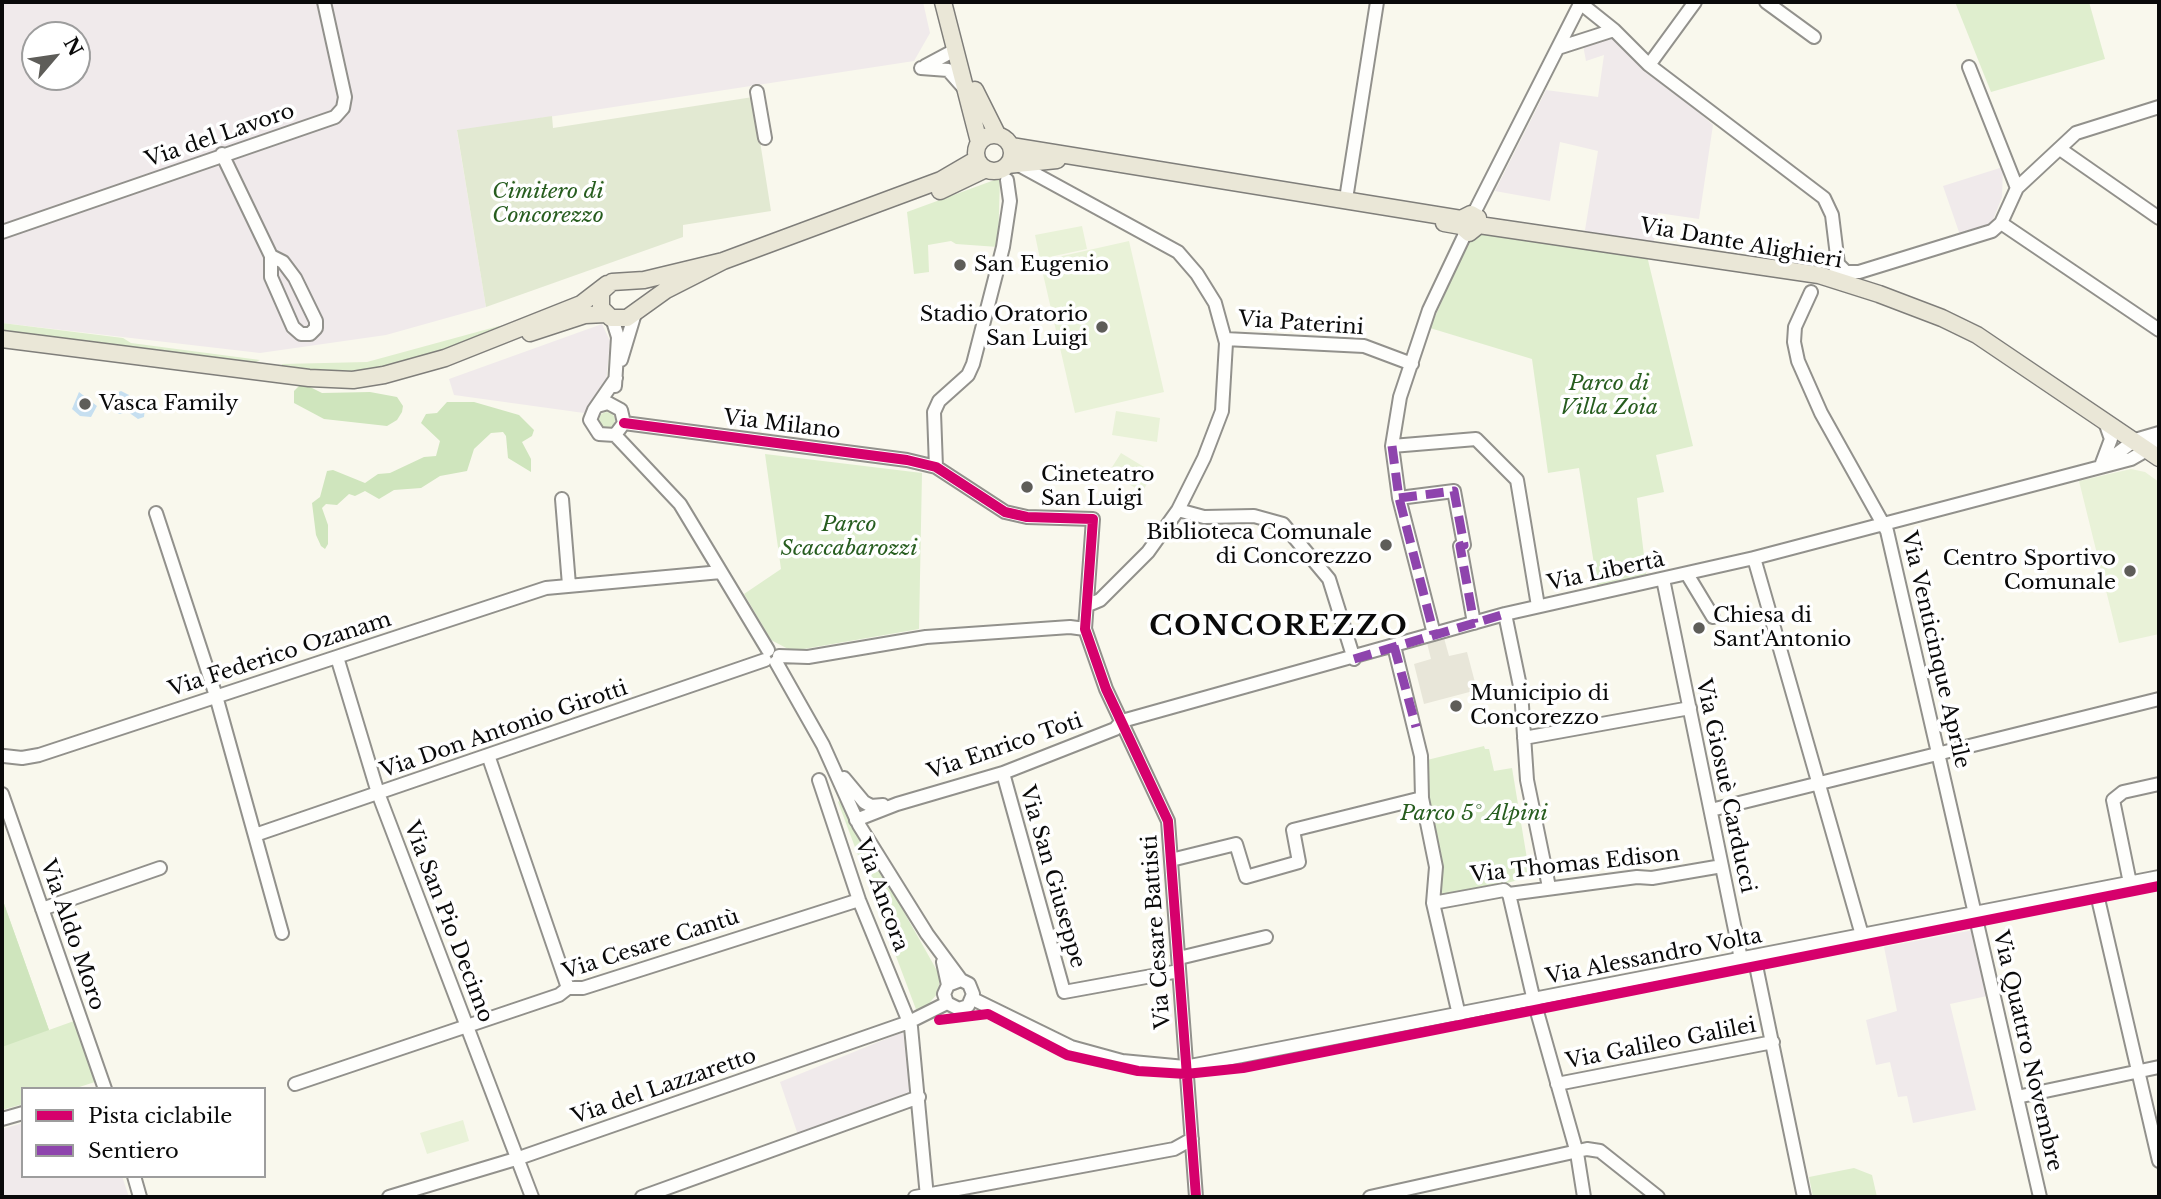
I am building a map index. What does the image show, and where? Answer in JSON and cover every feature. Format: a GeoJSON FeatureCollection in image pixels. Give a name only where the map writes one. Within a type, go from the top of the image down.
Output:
{"type":"FeatureCollection","features":[{"type":"Feature","properties":{"kind":"main road"},"geometry":{"type":"LineString","coordinates":[[943,2],[979,142],[982,164]]}},
{"type":"Feature","properties":{"kind":"main road"},"geometry":{"type":"LineString","coordinates":[[457,353],[581,304],[615,282],[643,280],[723,261],[860,212],[877,202],[982,164],[998,171],[1010,170],[1011,146],[997,134],[972,80],[950,2]]}},
{"type":"Feature","properties":{"kind":"main road"},"geometry":{"type":"LineString","coordinates":[[979,142],[987,136],[997,134]]}},
{"type":"Feature","properties":{"kind":"main road","name":"Via Dante Alighieri"},"geometry":{"type":"LineString","coordinates":[[1011,146],[1338,199],[1345,207],[1835,271],[1977,335],[2135,440],[2156,450]]}},
{"type":"Feature","properties":{"kind":"main road","name":"Via Dante Alighieri"},"geometry":{"type":"LineString","coordinates":[[1010,170],[1073,158]]}},
{"type":"Feature","properties":{"kind":"main road"},"geometry":{"type":"LineString","coordinates":[[2,339],[339,380],[384,375],[585,315],[625,319],[666,289],[723,261]]}},
{"type":"Feature","properties":{"kind":"main road"},"geometry":{"type":"LineString","coordinates":[[615,282],[638,293],[636,310]]}},
{"type":"Feature","properties":{"kind":"main road"},"geometry":{"type":"LineString","coordinates":[[609,316],[600,300],[615,282]]}},
{"type":"Feature","properties":{"kind":"street","name":"Via del Lavoro"},"geometry":{"type":"LineString","coordinates":[[2,232],[222,154],[330,120],[340,114],[345,92],[324,2]]}},
{"type":"Feature","properties":{"kind":"street"},"geometry":{"type":"LineString","coordinates":[[1338,199],[1377,2]]}},
{"type":"Feature","properties":{"kind":"street"},"geometry":{"type":"LineString","coordinates":[[1434,634],[1399,498],[1392,446],[1397,407],[1429,310],[1468,223],[1580,2],[1614,30],[1649,65],[1824,198],[1832,215],[1835,271],[1849,273],[1870,269],[1980,235],[2001,223],[2017,188],[2077,133],[2159,107]]}},
{"type":"Feature","properties":{"kind":"street"},"geometry":{"type":"LineString","coordinates":[[1649,65],[1695,2]]}},
{"type":"Feature","properties":{"kind":"street"},"geometry":{"type":"LineString","coordinates":[[1766,2],[1814,37]]}},
{"type":"Feature","properties":{"kind":"street"},"geometry":{"type":"LineString","coordinates":[[1558,48],[1614,30]]}},
{"type":"Feature","properties":{"kind":"street"},"geometry":{"type":"LineString","coordinates":[[955,50],[921,68],[948,70],[966,92]]}},
{"type":"Feature","properties":{"kind":"street"},"geometry":{"type":"LineString","coordinates":[[1969,67],[2017,188]]}},
{"type":"Feature","properties":{"kind":"street"},"geometry":{"type":"LineString","coordinates":[[757,92],[765,138]]}},
{"type":"Feature","properties":{"kind":"street"},"geometry":{"type":"LineString","coordinates":[[2060,149],[2159,218]]}},
{"type":"Feature","properties":{"kind":"street"},"geometry":{"type":"LineString","coordinates":[[222,154],[271,256],[271,277],[293,327],[300,334],[310,334],[316,328],[316,321],[295,278],[286,265],[271,256]]}},
{"type":"Feature","properties":{"kind":"street"},"geometry":{"type":"LineString","coordinates":[[1085,629],[1093,519],[1027,517],[1005,512],[936,467],[934,412],[939,401],[968,375],[973,364],[1003,247],[1010,201],[1010,170],[1178,252],[1198,274],[1215,303],[1225,339],[1227,372],[1222,411],[1204,458],[1178,510],[1149,552],[1100,600],[1088,605]]}},
{"type":"Feature","properties":{"kind":"street"},"geometry":{"type":"LineString","coordinates":[[2001,223],[2159,330]]}},
{"type":"Feature","properties":{"kind":"street","name":"Via Venticinque Aprile"},"geometry":{"type":"LineString","coordinates":[[1811,292],[1795,327],[1798,361],[1825,421],[1884,522],[1976,913]]}},
{"type":"Feature","properties":{"kind":"street"},"geometry":{"type":"LineString","coordinates":[[636,310],[616,376],[591,415],[591,426],[599,434],[615,435],[673,495],[772,657],[829,758],[856,820],[943,958],[972,989],[973,999],[964,1009],[954,1009],[947,1003],[944,994],[948,985],[943,958]]}},
{"type":"Feature","properties":{"kind":"street"},"geometry":{"type":"LineString","coordinates":[[609,316],[618,334],[618,407],[624,423],[615,435]]}},
{"type":"Feature","properties":{"kind":"street","name":"Via Paterini"},"geometry":{"type":"LineString","coordinates":[[1225,339],[1364,346],[1412,364]]}},
{"type":"Feature","properties":{"kind":"street"},"geometry":{"type":"LineString","coordinates":[[597,406],[608,402],[618,407]]}},
{"type":"Feature","properties":{"kind":"street"},"geometry":{"type":"LineString","coordinates":[[2100,416],[2109,429],[2111,439],[2108,454],[2100,467]]}},
{"type":"Feature","properties":{"kind":"street","name":"Via Milano"},"geometry":{"type":"LineString","coordinates":[[624,423],[907,460],[936,467]]}},
{"type":"Feature","properties":{"kind":"street"},"geometry":{"type":"LineString","coordinates":[[2135,440],[2159,433]]}},
{"type":"Feature","properties":{"kind":"street"},"geometry":{"type":"LineString","coordinates":[[1392,446],[1476,439],[1517,480],[1538,606]]}},
{"type":"Feature","properties":{"kind":"street","name":"Via Libertà"},"geometry":{"type":"LineString","coordinates":[[2100,467],[2135,440]]}},
{"type":"Feature","properties":{"kind":"street","name":"Via Libertà"},"geometry":{"type":"LineString","coordinates":[[1122,721],[1354,659],[1505,614],[1754,558],[2156,450]]}},
{"type":"Feature","properties":{"kind":"street"},"geometry":{"type":"LineString","coordinates":[[1399,498],[1454,491],[1474,623]]}},
{"type":"Feature","properties":{"kind":"street"},"geometry":{"type":"LineString","coordinates":[[562,499],[569,585]]}},
{"type":"Feature","properties":{"kind":"street"},"geometry":{"type":"LineString","coordinates":[[1178,510],[1204,517],[1254,516],[1283,524],[1329,579],[1354,659]]}},
{"type":"Feature","properties":{"kind":"street"},"geometry":{"type":"LineString","coordinates":[[156,513],[216,696],[282,933]]}},
{"type":"Feature","properties":{"kind":"street"},"geometry":{"type":"LineString","coordinates":[[1754,558],[1862,934]]}},
{"type":"Feature","properties":{"kind":"street","name":"Via Federico Ozanam"},"geometry":{"type":"LineString","coordinates":[[2,756],[22,758],[39,755],[546,588],[721,572]]}},
{"type":"Feature","properties":{"kind":"street"},"geometry":{"type":"LineString","coordinates":[[1687,574],[1713,617]]}},
{"type":"Feature","properties":{"kind":"street","name":"Via Giosuè Carducci"},"geometry":{"type":"LineString","coordinates":[[1663,579],[1722,866],[1773,1042],[1804,1197]]}},
{"type":"Feature","properties":{"kind":"street"},"geometry":{"type":"LineString","coordinates":[[1505,614],[1521,691],[1527,780],[1549,887]]}},
{"type":"Feature","properties":{"kind":"street","name":"Via Don Antonio Girotti"},"geometry":{"type":"LineString","coordinates":[[255,835],[772,657],[808,657],[926,637],[1070,627],[1085,629]]}},
{"type":"Feature","properties":{"kind":"street","name":"Via Cesare Battisti"},"geometry":{"type":"LineString","coordinates":[[1085,629],[1105,689],[1168,821],[1196,1197]]}},
{"type":"Feature","properties":{"kind":"street"},"geometry":{"type":"LineString","coordinates":[[1394,646],[1416,727],[1421,756],[1422,798],[1436,867],[1433,903],[1459,1015]]}},
{"type":"Feature","properties":{"kind":"street","name":"Via San Pio Decimo"},"geometry":{"type":"LineString","coordinates":[[337,657],[379,793],[532,1197]]}},
{"type":"Feature","properties":{"kind":"street"},"geometry":{"type":"LineString","coordinates":[[1711,810],[2159,699]]}},
{"type":"Feature","properties":{"kind":"street"},"geometry":{"type":"LineString","coordinates":[[1524,738],[1690,708]]}},
{"type":"Feature","properties":{"kind":"street","name":"Via Enrico Toti"},"geometry":{"type":"LineString","coordinates":[[856,820],[897,804],[1003,773],[1115,729],[1122,721]]}},
{"type":"Feature","properties":{"kind":"street"},"geometry":{"type":"LineString","coordinates":[[488,755],[568,988]]}},
{"type":"Feature","properties":{"kind":"street","name":"Via Enrico Toti"},"geometry":{"type":"LineString","coordinates":[[829,758],[866,804],[897,804]]}},
{"type":"Feature","properties":{"kind":"street","name":"Via San Giuseppe"},"geometry":{"type":"LineString","coordinates":[[1003,773],[1064,992],[1179,965]]}},
{"type":"Feature","properties":{"kind":"street","name":"Via Ancora"},"geometry":{"type":"LineString","coordinates":[[819,780],[859,900],[909,1023],[919,1097],[923,1196]]}},
{"type":"Feature","properties":{"kind":"street"},"geometry":{"type":"LineString","coordinates":[[2130,883],[2113,800],[2123,792],[2159,784]]}},
{"type":"Feature","properties":{"kind":"street","name":"Via Aldo Moro"},"geometry":{"type":"LineString","coordinates":[[2,794],[104,1087]]}},
{"type":"Feature","properties":{"kind":"street"},"geometry":{"type":"LineString","coordinates":[[1171,860],[1236,844],[1246,877],[1299,862],[1293,830],[1422,798]]}},
{"type":"Feature","properties":{"kind":"street","name":"Via Thomas Edison"},"geometry":{"type":"LineString","coordinates":[[1433,903],[1504,890],[1509,894],[1637,877],[1652,878],[1722,866]]}},
{"type":"Feature","properties":{"kind":"street"},"geometry":{"type":"LineString","coordinates":[[42,909],[160,868]]}},
{"type":"Feature","properties":{"kind":"street","name":"Via Alessandro Volta"},"geometry":{"type":"LineString","coordinates":[[973,999],[1071,1047],[1122,1061],[1185,1067],[2159,877]]}},
{"type":"Feature","properties":{"kind":"street"},"geometry":{"type":"LineString","coordinates":[[2096,890],[2159,1161]]}},
{"type":"Feature","properties":{"kind":"street"},"geometry":{"type":"LineString","coordinates":[[1509,894],[1534,1000],[1577,1153],[1584,1197]]}},
{"type":"Feature","properties":{"kind":"street","name":"Via Cesare Cantù"},"geometry":{"type":"LineString","coordinates":[[295,1084],[559,995],[568,988],[583,988],[859,900]]}},
{"type":"Feature","properties":{"kind":"street","name":"Via Quattro Novembre"},"geometry":{"type":"LineString","coordinates":[[1976,913],[2040,1197]]}},
{"type":"Feature","properties":{"kind":"street","name":"Via Cesare Battisti"},"geometry":{"type":"LineString","coordinates":[[1179,965],[1266,937]]}},
{"type":"Feature","properties":{"kind":"street"},"geometry":{"type":"LineString","coordinates":[[948,985],[961,980]]}},
{"type":"Feature","properties":{"kind":"street","name":"Via del Lazzaretto"},"geometry":{"type":"LineString","coordinates":[[389,1197],[519,1158],[909,1023],[947,1003]]}},
{"type":"Feature","properties":{"kind":"street","name":"Via Galileo Galilei"},"geometry":{"type":"LineString","coordinates":[[1557,1084],[1773,1042]]}},
{"type":"Feature","properties":{"kind":"street"},"geometry":{"type":"LineString","coordinates":[[2017,1097],[2159,1067]]}},
{"type":"Feature","properties":{"kind":"street"},"geometry":{"type":"LineString","coordinates":[[642,1197],[919,1097]]}},
{"type":"Feature","properties":{"kind":"street"},"geometry":{"type":"LineString","coordinates":[[2,1119],[21,1114]]}},
{"type":"Feature","properties":{"kind":"street"},"geometry":{"type":"LineString","coordinates":[[923,1196],[1174,1149],[1192,1139]]}},
{"type":"Feature","properties":{"kind":"street"},"geometry":{"type":"LineString","coordinates":[[1174,1149],[1189,1158],[1194,1167]]}},
{"type":"Feature","properties":{"kind":"street"},"geometry":{"type":"LineString","coordinates":[[1370,1197],[1414,1193],[1587,1149],[1600,1151],[1658,1197]]}},
{"type":"Feature","properties":{"kind":"street"},"geometry":{"type":"LineString","coordinates":[[135,1178],[141,1197]]}},
{"type":"Feature","properties":{"kind":"shaded area"},"geometry":{"type":"Polygon","coordinates":[[[2,2],[923,2],[930,33],[914,61],[457,131],[486,307],[386,335],[260,353],[2,323],[2,2]]]}},
{"type":"Feature","properties":{"kind":"shaded area"},"geometry":{"type":"Polygon","coordinates":[[[1615,37],[1713,125],[1699,219],[1658,213],[1653,247],[1584,236],[1598,151],[1560,142],[1550,201],[1495,191],[1546,90],[1598,97],[1604,55],[1586,61],[1583,45],[1615,37]]]}},
{"type":"Feature","properties":{"kind":"shaded area"},"geometry":{"type":"Polygon","coordinates":[[[2003,167],[2002,197],[1991,225],[1960,235],[1943,186],[2003,167]]]}},
{"type":"Feature","properties":{"kind":"shaded area"},"geometry":{"type":"Polygon","coordinates":[[[602,324],[610,341],[606,384],[584,413],[454,395],[449,379],[602,324]]]}},
{"type":"Feature","properties":{"kind":"shaded area"},"geometry":{"type":"Polygon","coordinates":[[[1444,638],[1449,656],[1467,652],[1477,690],[1424,704],[1414,664],[1431,659],[1427,643],[1444,638]]]}},
{"type":"Feature","properties":{"kind":"shaded area"},"geometry":{"type":"Polygon","coordinates":[[[1973,930],[1987,996],[1950,1004],[1976,1110],[1913,1123],[1907,1096],[1898,1097],[1890,1062],[1876,1065],[1866,1020],[1897,1011],[1884,947],[1973,930]]]}},
{"type":"Feature","properties":{"kind":"shaded area"},"geometry":{"type":"Polygon","coordinates":[[[903,1032],[913,1092],[798,1135],[780,1082],[903,1032]]]}},
{"type":"Feature","properties":{"kind":"shaded area"},"geometry":{"type":"Polygon","coordinates":[[[21,1124],[21,1178],[123,1178],[129,1197],[2,1197],[2,1129],[21,1124]]]}},
{"type":"Feature","properties":{"kind":"green space"},"geometry":{"type":"Polygon","coordinates":[[[1955,2],[2089,2],[2105,59],[1991,92],[1955,2]]]}},
{"type":"Feature","properties":{"kind":"green space","name":"Cimitero di Concorezzo"},"geometry":{"type":"Polygon","coordinates":[[[753,97],[771,211],[683,225],[683,237],[486,307],[457,130],[552,116],[553,128],[753,97]]]}},
{"type":"Feature","properties":{"kind":"green space"},"geometry":{"type":"Polygon","coordinates":[[[1000,178],[998,247],[956,244],[951,241],[928,245],[929,272],[914,274],[907,212],[1000,178]]]}},
{"type":"Feature","properties":{"kind":"green space"},"geometry":{"type":"Polygon","coordinates":[[[1082,226],[1087,249],[1040,259],[1035,235],[1082,226]]]}},
{"type":"Feature","properties":{"kind":"green space","name":"Parco di Villa Zoia"},"geometry":{"type":"Polygon","coordinates":[[[1484,232],[1647,256],[1693,446],[1656,455],[1664,492],[1637,498],[1647,580],[1598,590],[1579,468],[1548,473],[1532,359],[1430,328],[1469,240],[1484,232]]]}},
{"type":"Feature","properties":{"kind":"green space","name":"Stadio Oratorio San Luigi"},"geometry":{"type":"Polygon","coordinates":[[[1129,241],[1164,392],[1075,413],[1040,261],[1129,241]]]}},
{"type":"Feature","properties":{"kind":"green space"},"geometry":{"type":"Polygon","coordinates":[[[2,323],[123,338],[131,343],[260,360],[254,363],[2,330],[2,323]]]}},
{"type":"Feature","properties":{"kind":"green space"},"geometry":{"type":"Polygon","coordinates":[[[503,326],[425,357],[381,369],[347,373],[281,367],[282,364],[367,362],[503,326]]]}},
{"type":"Feature","properties":{"kind":"green space"},"geometry":{"type":"Polygon","coordinates":[[[302,383],[322,393],[370,392],[397,397],[403,406],[402,412],[397,420],[387,426],[324,419],[294,403],[294,391],[302,383]]]}},
{"type":"Feature","properties":{"kind":"green space"},"geometry":{"type":"Polygon","coordinates":[[[447,402],[474,402],[519,415],[534,430],[532,436],[522,442],[531,459],[531,472],[508,458],[506,436],[503,432],[491,433],[474,449],[467,471],[440,476],[421,488],[394,490],[379,499],[365,491],[355,496],[349,494],[337,505],[326,504],[322,508],[328,525],[328,544],[325,549],[321,546],[316,535],[312,503],[320,497],[327,471],[333,470],[365,483],[378,474],[390,473],[424,457],[436,456],[440,441],[421,423],[426,414],[437,413],[447,402]]]}},
{"type":"Feature","properties":{"kind":"green space"},"geometry":{"type":"Polygon","coordinates":[[[1116,411],[1160,418],[1157,442],[1112,435],[1116,411]]]}},
{"type":"Feature","properties":{"kind":"green space"},"geometry":{"type":"Polygon","coordinates":[[[604,412],[610,412],[615,420],[613,426],[604,428],[599,423],[599,417],[604,412]]]}},
{"type":"Feature","properties":{"kind":"green space"},"geometry":{"type":"Polygon","coordinates":[[[1121,453],[1154,473],[1142,492],[1109,472],[1121,453]]]}},
{"type":"Feature","properties":{"kind":"green space","name":"Parco Scaccabarozzi"},"geometry":{"type":"Polygon","coordinates":[[[765,454],[922,473],[919,629],[792,651],[771,640],[744,594],[781,569],[765,454]]]}},
{"type":"Feature","properties":{"kind":"green space","name":"Centro Sportivo Comunale"},"geometry":{"type":"Polygon","coordinates":[[[2131,469],[2145,472],[2159,482],[2159,634],[2119,643],[2079,481],[2131,469]]]}},
{"type":"Feature","properties":{"kind":"green space","name":"Parco 5° Alpini"},"geometry":{"type":"Polygon","coordinates":[[[1484,746],[1489,749],[1494,771],[1512,768],[1530,877],[1441,900],[1426,795],[1427,760],[1484,746]]]}},
{"type":"Feature","properties":{"kind":"green space"},"geometry":{"type":"Polygon","coordinates":[[[841,800],[940,976],[938,993],[925,1008],[917,1012],[838,802],[841,800]]]}},
{"type":"Feature","properties":{"kind":"green space"},"geometry":{"type":"Polygon","coordinates":[[[2,898],[49,1030],[74,1021],[95,1082],[79,1087],[21,1087],[21,1105],[2,1110],[2,898]]]}},
{"type":"Feature","properties":{"kind":"green space"},"geometry":{"type":"Polygon","coordinates":[[[2,898],[49,1030],[2,1047],[2,898]]]}},
{"type":"Feature","properties":{"kind":"green space"},"geometry":{"type":"Polygon","coordinates":[[[463,1120],[469,1141],[427,1154],[420,1133],[463,1120]]]}},
{"type":"Feature","properties":{"kind":"green space"},"geometry":{"type":"Polygon","coordinates":[[[1854,1168],[1872,1175],[1877,1197],[1813,1197],[1809,1177],[1854,1168]]]}},
{"type":"Feature","properties":{"kind":"water"},"geometry":{"type":"Polygon","coordinates":[[[121,391],[129,395],[134,406],[145,407],[144,417],[138,419],[128,412],[119,414],[111,409],[110,396],[121,391]]]}},
{"type":"Feature","properties":{"kind":"water","name":"Vasca Family"},"geometry":{"type":"Polygon","coordinates":[[[79,392],[97,406],[91,417],[80,416],[72,409],[79,392]]]}},
{"type":"Feature","properties":{"kind":"marked path"},"geometry":{"type":"LineString","coordinates":[[1392,446],[1399,498],[1434,634]]}},
{"type":"Feature","properties":{"kind":"marked path"},"geometry":{"type":"LineString","coordinates":[[1399,498],[1454,491],[1464,545],[1460,546],[1474,623]]}},
{"type":"Feature","properties":{"kind":"marked path"},"geometry":{"type":"LineString","coordinates":[[1354,659],[1505,614]]}},
{"type":"Feature","properties":{"kind":"marked path"},"geometry":{"type":"LineString","coordinates":[[1394,646],[1416,727]]}},
{"type":"Feature","properties":{"kind":"cycle path"},"geometry":{"type":"LineString","coordinates":[[624,423],[907,460],[936,467],[1005,512],[1027,517],[1093,519],[1085,629],[1106,689],[1168,821],[1196,1197]]}},
{"type":"Feature","properties":{"kind":"cycle path"},"geometry":{"type":"LineString","coordinates":[[939,1020],[988,1014],[1067,1055],[1138,1071],[1186,1074],[1243,1068],[2159,886]]}},
{"type":"Feature","properties":{"kind":"place","name":"San Eugenio"},"geometry":{"type":"Point","coordinates":[960,265]}},
{"type":"Feature","properties":{"kind":"place","name":"Stadio Oratorio San Luigi"},"geometry":{"type":"Point","coordinates":[1102,327]}},
{"type":"Feature","properties":{"kind":"place","name":"Vasca Family"},"geometry":{"type":"Point","coordinates":[85,404]}},
{"type":"Feature","properties":{"kind":"place","name":"Cineteatro San Luigi"},"geometry":{"type":"Point","coordinates":[1027,487]}},
{"type":"Feature","properties":{"kind":"place","name":"Biblioteca Comunale di Concorezzo"},"geometry":{"type":"Point","coordinates":[1386,545]}},
{"type":"Feature","properties":{"kind":"place","name":"Centro Sportivo Comunale"},"geometry":{"type":"Point","coordinates":[2130,571]}},
{"type":"Feature","properties":{"kind":"place","name":"Chiesa di Sant'Antonio"},"geometry":{"type":"Point","coordinates":[1699,628]}},
{"type":"Feature","properties":{"kind":"place","name":"Municipio di Concorezzo"},"geometry":{"type":"Point","coordinates":[1456,706]}},
{"type":"Feature","properties":{"kind":"district","name":"CONCOREZZO"},"geometry":{"type":"Point","coordinates":[1279,627]}}]}
